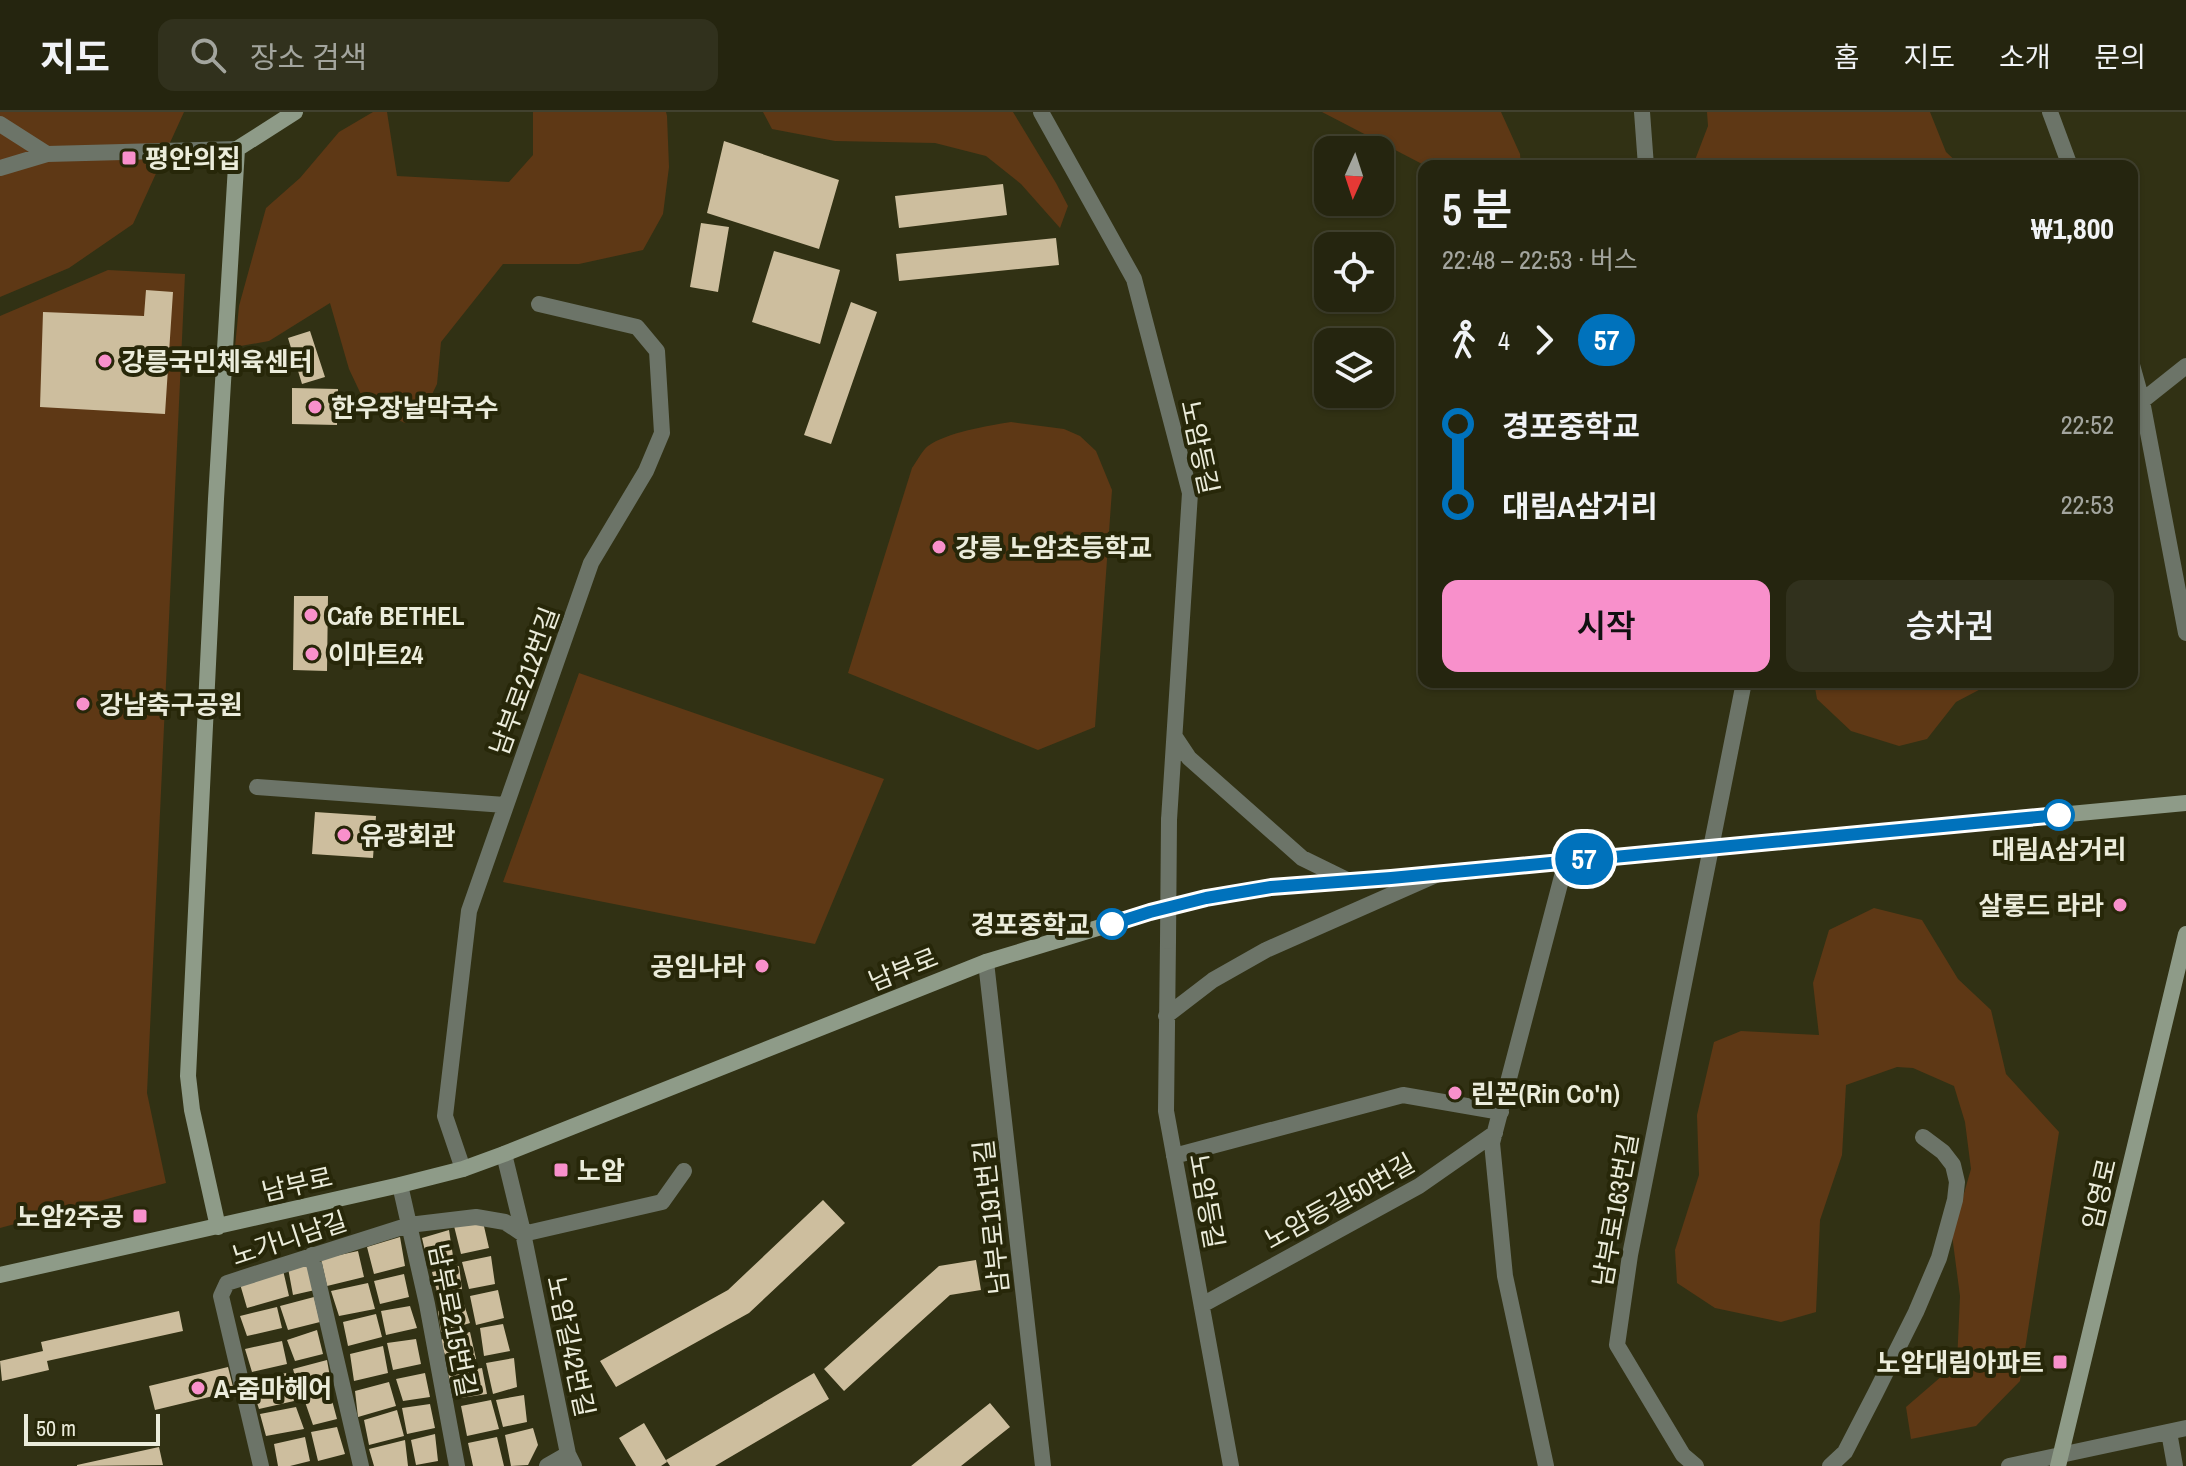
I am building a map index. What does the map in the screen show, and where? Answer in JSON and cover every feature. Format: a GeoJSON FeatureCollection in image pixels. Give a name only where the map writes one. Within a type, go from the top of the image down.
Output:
{"type":"FeatureCollection","features":[{"type":"Feature","properties":{"kind":"street"},"geometry":{"type":"LineString","coordinates":[[0,168],[47,154],[237,149],[295,112]]}},
{"type":"Feature","properties":{"kind":"street","name":"노암등길"},"geometry":{"type":"LineString","coordinates":[[1041,112],[1134,279],[1190,493],[1169,820],[1166,1111],[1231,1466]]}},
{"type":"Feature","properties":{"kind":"street"},"geometry":{"type":"LineString","coordinates":[[1642,112],[1646,160]]}},
{"type":"Feature","properties":{"kind":"street"},"geometry":{"type":"LineString","coordinates":[[2050,112],[2068,160]]}},
{"type":"Feature","properties":{"kind":"street"},"geometry":{"type":"LineString","coordinates":[[0,124],[47,154]]}},
{"type":"Feature","properties":{"kind":"street"},"geometry":{"type":"LineString","coordinates":[[218,1227],[192,1110],[188,1076],[216,499],[237,149]]}},
{"type":"Feature","properties":{"kind":"street","name":"남부로212번길"},"geometry":{"type":"LineString","coordinates":[[463,1169],[445,1116],[469,911],[591,563],[646,471],[662,433],[657,351],[637,327],[539,304]]}},
{"type":"Feature","properties":{"kind":"street"},"geometry":{"type":"LineString","coordinates":[[2142,401],[2186,366]]}},
{"type":"Feature","properties":{"kind":"street"},"geometry":{"type":"LineString","coordinates":[[2138,387],[2186,633]]}},
{"type":"Feature","properties":{"kind":"street","name":"남부로163번길"},"geometry":{"type":"LineString","coordinates":[[1696,1466],[1683,1455],[1617,1345],[1630,1255],[1743,688]]}},
{"type":"Feature","properties":{"kind":"street"},"geometry":{"type":"LineString","coordinates":[[1175,737],[1189,758],[1302,858],[1349,881]]}},
{"type":"Feature","properties":{"kind":"street"},"geometry":{"type":"LineString","coordinates":[[257,787],[505,805]]}},
{"type":"Feature","properties":{"kind":"street","name":"남부로"},"geometry":{"type":"LineString","coordinates":[[0,1275],[463,1169],[986,962],[1206,898],[1271,887],[2186,803]]}},
{"type":"Feature","properties":{"kind":"street"},"geometry":{"type":"LineString","coordinates":[[1546,1466],[1505,1276],[1492,1143],[1566,861]]}},
{"type":"Feature","properties":{"kind":"street"},"geometry":{"type":"LineString","coordinates":[[1166,1016],[1213,980],[1266,950],[1442,873]]}},
{"type":"Feature","properties":{"kind":"street","name":"임영로"},"geometry":{"type":"LineString","coordinates":[[2060,1461],[2186,934]]}},
{"type":"Feature","properties":{"kind":"street","name":"남부로191번길"},"geometry":{"type":"LineString","coordinates":[[986,962],[1043,1466]]}},
{"type":"Feature","properties":{"kind":"street"},"geometry":{"type":"LineString","coordinates":[[1174,1156],[1403,1095],[1501,1112]]}},
{"type":"Feature","properties":{"kind":"street","name":"노암등길50번길"},"geometry":{"type":"LineString","coordinates":[[1202,1305],[1419,1186],[1495,1133]]}},
{"type":"Feature","properties":{"kind":"street"},"geometry":{"type":"LineString","coordinates":[[1830,1466],[1845,1452],[1916,1312],[1939,1258],[1957,1182],[1953,1165],[1943,1152],[1923,1137]]}},
{"type":"Feature","properties":{"kind":"street","name":"노암길42번길"},"geometry":{"type":"LineString","coordinates":[[504,1154],[571,1460]]}},
{"type":"Feature","properties":{"kind":"street"},"geometry":{"type":"LineString","coordinates":[[409,1225],[476,1217],[505,1222],[523,1234],[662,1202],[684,1171]]}},
{"type":"Feature","properties":{"kind":"street","name":"남부로215번길"},"geometry":{"type":"LineString","coordinates":[[400,1185],[427,1304],[457,1466]]}},
{"type":"Feature","properties":{"kind":"street","name":"노가니남길"},"geometry":{"type":"LineString","coordinates":[[261,1466],[221,1296],[227,1283],[409,1225]]}},
{"type":"Feature","properties":{"kind":"street"},"geometry":{"type":"LineString","coordinates":[[312,1255],[361,1466]]}},
{"type":"Feature","properties":{"kind":"street"},"geometry":{"type":"LineString","coordinates":[[2009,1466],[2060,1461],[2186,1428]]}},
{"type":"Feature","properties":{"kind":"street"},"geometry":{"type":"LineString","coordinates":[[2169,1432],[2175,1466]]}},
{"type":"Feature","properties":{"kind":"street"},"geometry":{"type":"LineString","coordinates":[[547,1466],[571,1460]]}},
{"type":"Feature","properties":{"kind":"shaded area"},"geometry":{"type":"Polygon","coordinates":[[[0,112],[184,112],[133,224],[69,268],[0,297],[0,112]]]}},
{"type":"Feature","properties":{"kind":"shaded area"},"geometry":{"type":"Polygon","coordinates":[[[373,112],[387,112],[397,176],[509,182],[533,155],[533,112],[666,112],[667,116],[669,167],[663,214],[643,250],[579,264],[503,264],[441,342],[437,384],[419,421],[405,423],[366,405],[349,369],[330,303],[269,341],[235,347],[239,306],[266,208],[300,178],[339,132],[373,112]]]}},
{"type":"Feature","properties":{"kind":"shaded area"},"geometry":{"type":"Polygon","coordinates":[[[763,112],[1013,112],[1068,206],[1060,228],[1021,184],[986,156],[935,143],[835,141],[772,129],[763,112]]]}},
{"type":"Feature","properties":{"kind":"shaded area"},"geometry":{"type":"Polygon","coordinates":[[[1322,112],[1501,112],[1520,160],[1418,160],[1394,149],[1394,136],[1368,136],[1322,112]]]}},
{"type":"Feature","properties":{"kind":"shaded area"},"geometry":{"type":"Polygon","coordinates":[[[1707,112],[1930,112],[1946,152],[1955,160],[1695,160],[1708,126],[1707,112]]]}},
{"type":"Feature","properties":{"kind":"shaded area","name":"강남축구공원"},"geometry":{"type":"Polygon","coordinates":[[[108,270],[185,274],[147,1093],[166,1183],[0,1228],[0,316],[108,270]]]}},
{"type":"Feature","properties":{"kind":"shaded area"},"geometry":{"type":"Polygon","coordinates":[[[1011,422],[1064,429],[1080,436],[1096,451],[1112,490],[1095,727],[1038,750],[848,673],[912,468],[928,446],[936,441],[968,430],[1011,422]]]}},
{"type":"Feature","properties":{"kind":"shaded area"},"geometry":{"type":"Polygon","coordinates":[[[579,673],[884,779],[815,944],[503,882],[579,673]]]}},
{"type":"Feature","properties":{"kind":"shaded area"},"geometry":{"type":"Polygon","coordinates":[[[1815,688],[1983,688],[1956,702],[1927,739],[1899,746],[1851,731],[1817,699],[1815,688]]]}},
{"type":"Feature","properties":{"kind":"shaded area"},"geometry":{"type":"Polygon","coordinates":[[[1874,908],[1922,920],[1958,979],[1991,1010],[2006,1074],[2059,1132],[2020,1381],[1976,1426],[1911,1439],[1906,1407],[1957,1363],[1960,1296],[1952,1235],[1971,1169],[1965,1122],[1954,1086],[1913,1068],[1897,1067],[1846,1085],[1842,1155],[1820,1220],[1816,1312],[1781,1322],[1715,1308],[1677,1283],[1675,1250],[1699,1175],[1697,1115],[1714,1042],[1741,1031],[1819,1035],[1813,983],[1829,930],[1874,908]]]}},
{"type":"Feature","properties":{"kind":"building"},"geometry":{"type":"Polygon","coordinates":[[[724,141],[839,180],[819,249],[707,213],[724,141]]]}},
{"type":"Feature","properties":{"kind":"building"},"geometry":{"type":"Polygon","coordinates":[[[1003,184],[1007,215],[899,228],[895,196],[1003,184]]]}},
{"type":"Feature","properties":{"kind":"building"},"geometry":{"type":"Polygon","coordinates":[[[701,223],[729,227],[718,292],[690,287],[701,223]]]}},
{"type":"Feature","properties":{"kind":"building"},"geometry":{"type":"Polygon","coordinates":[[[1056,238],[1059,265],[899,281],[896,254],[1056,238]]]}},
{"type":"Feature","properties":{"kind":"building"},"geometry":{"type":"Polygon","coordinates":[[[774,251],[840,270],[820,344],[752,322],[774,251]]]}},
{"type":"Feature","properties":{"kind":"building","name":"강릉국민체육센터"},"geometry":{"type":"Polygon","coordinates":[[[146,290],[173,292],[165,414],[40,407],[43,312],[144,316],[146,290]]]}},
{"type":"Feature","properties":{"kind":"building"},"geometry":{"type":"Polygon","coordinates":[[[851,302],[877,312],[831,444],[804,435],[851,302]]]}},
{"type":"Feature","properties":{"kind":"building","name":"한우장날막국수"},"geometry":{"type":"Polygon","coordinates":[[[310,331],[325,377],[302,384],[288,338],[310,331]]]}},
{"type":"Feature","properties":{"kind":"building","name":"한우장날막국수"},"geometry":{"type":"Polygon","coordinates":[[[292,388],[338,389],[337,425],[292,424],[292,388]]]}},
{"type":"Feature","properties":{"kind":"building"},"geometry":{"type":"Polygon","coordinates":[[[294,596],[328,596],[327,671],[293,670],[294,596]]]}},
{"type":"Feature","properties":{"kind":"building","name":"유광회관"},"geometry":{"type":"Polygon","coordinates":[[[315,812],[376,816],[373,858],[312,854],[315,812]]]}},
{"type":"Feature","properties":{"kind":"building"},"geometry":{"type":"Polygon","coordinates":[[[823,1200],[845,1223],[749,1313],[616,1387],[600,1361],[728,1290],[823,1200]]]}},
{"type":"Feature","properties":{"kind":"building"},"geometry":{"type":"Polygon","coordinates":[[[483,1222],[489,1248],[461,1254],[454,1226],[483,1222]]]}},
{"type":"Feature","properties":{"kind":"building"},"geometry":{"type":"Polygon","coordinates":[[[449,1230],[453,1256],[428,1264],[422,1238],[449,1230]]]}},
{"type":"Feature","properties":{"kind":"building"},"geometry":{"type":"Polygon","coordinates":[[[400,1237],[405,1266],[374,1274],[367,1247],[400,1237]]]}},
{"type":"Feature","properties":{"kind":"building"},"geometry":{"type":"Polygon","coordinates":[[[358,1251],[364,1277],[327,1286],[321,1259],[358,1251]]]}},
{"type":"Feature","properties":{"kind":"building"},"geometry":{"type":"Polygon","coordinates":[[[491,1256],[495,1284],[469,1289],[462,1262],[491,1256]]]}},
{"type":"Feature","properties":{"kind":"building"},"geometry":{"type":"Polygon","coordinates":[[[976,1260],[981,1290],[950,1295],[844,1391],[824,1369],[939,1266],[976,1260]]]}},
{"type":"Feature","properties":{"kind":"building"},"geometry":{"type":"Polygon","coordinates":[[[302,1265],[311,1269],[315,1290],[293,1295],[288,1268],[302,1265]]]}},
{"type":"Feature","properties":{"kind":"building"},"geometry":{"type":"Polygon","coordinates":[[[459,1266],[462,1289],[438,1296],[432,1272],[459,1266]]]}},
{"type":"Feature","properties":{"kind":"building"},"geometry":{"type":"Polygon","coordinates":[[[283,1270],[289,1296],[247,1308],[240,1284],[283,1270]]]}},
{"type":"Feature","properties":{"kind":"building"},"geometry":{"type":"Polygon","coordinates":[[[404,1274],[409,1297],[380,1304],[374,1281],[404,1274]]]}},
{"type":"Feature","properties":{"kind":"building"},"geometry":{"type":"Polygon","coordinates":[[[368,1283],[375,1309],[339,1316],[331,1291],[368,1283]]]}},
{"type":"Feature","properties":{"kind":"building"},"geometry":{"type":"Polygon","coordinates":[[[498,1290],[504,1318],[476,1325],[470,1296],[498,1290]]]}},
{"type":"Feature","properties":{"kind":"building"},"geometry":{"type":"Polygon","coordinates":[[[314,1297],[320,1322],[288,1330],[280,1306],[314,1297]]]}},
{"type":"Feature","properties":{"kind":"building"},"geometry":{"type":"Polygon","coordinates":[[[463,1301],[470,1323],[441,1332],[438,1311],[463,1301]]]}},
{"type":"Feature","properties":{"kind":"building"},"geometry":{"type":"Polygon","coordinates":[[[410,1306],[417,1328],[386,1335],[381,1311],[410,1306]]]}},
{"type":"Feature","properties":{"kind":"building"},"geometry":{"type":"Polygon","coordinates":[[[277,1307],[282,1328],[247,1336],[240,1316],[277,1307]]]}},
{"type":"Feature","properties":{"kind":"building"},"geometry":{"type":"Polygon","coordinates":[[[179,1311],[183,1331],[47,1361],[49,1370],[2,1381],[0,1361],[43,1351],[41,1342],[179,1311]]]}},
{"type":"Feature","properties":{"kind":"building"},"geometry":{"type":"Polygon","coordinates":[[[376,1314],[382,1337],[348,1346],[343,1322],[376,1314]]]}},
{"type":"Feature","properties":{"kind":"building"},"geometry":{"type":"Polygon","coordinates":[[[503,1324],[510,1351],[484,1356],[480,1328],[503,1324]]]}},
{"type":"Feature","properties":{"kind":"building"},"geometry":{"type":"Polygon","coordinates":[[[317,1330],[323,1354],[295,1361],[287,1340],[317,1330]]]}},
{"type":"Feature","properties":{"kind":"building"},"geometry":{"type":"Polygon","coordinates":[[[470,1332],[476,1359],[448,1364],[440,1340],[470,1332]]]}},
{"type":"Feature","properties":{"kind":"building"},"geometry":{"type":"Polygon","coordinates":[[[416,1339],[421,1364],[393,1370],[387,1343],[416,1339]]]}},
{"type":"Feature","properties":{"kind":"building"},"geometry":{"type":"Polygon","coordinates":[[[282,1341],[287,1364],[252,1372],[245,1349],[282,1341]]]}},
{"type":"Feature","properties":{"kind":"building"},"geometry":{"type":"Polygon","coordinates":[[[383,1346],[388,1373],[354,1381],[350,1354],[383,1346]]]}},
{"type":"Feature","properties":{"kind":"building"},"geometry":{"type":"Polygon","coordinates":[[[514,1358],[517,1387],[493,1394],[486,1363],[514,1358]]]}},
{"type":"Feature","properties":{"kind":"building"},"geometry":{"type":"Polygon","coordinates":[[[327,1360],[332,1388],[300,1395],[293,1369],[327,1360]]]}},
{"type":"Feature","properties":{"kind":"building"},"geometry":{"type":"Polygon","coordinates":[[[228,1367],[234,1391],[155,1410],[149,1386],[228,1367]]]}},
{"type":"Feature","properties":{"kind":"building"},"geometry":{"type":"Polygon","coordinates":[[[482,1368],[487,1394],[454,1399],[448,1373],[482,1368]]]}},
{"type":"Feature","properties":{"kind":"building"},"geometry":{"type":"Polygon","coordinates":[[[286,1373],[294,1401],[259,1409],[250,1381],[286,1373]]]}},
{"type":"Feature","properties":{"kind":"building"},"geometry":{"type":"Polygon","coordinates":[[[425,1373],[430,1397],[403,1401],[396,1379],[425,1373]]]}},
{"type":"Feature","properties":{"kind":"building"},"geometry":{"type":"Polygon","coordinates":[[[814,1373],[829,1399],[715,1466],[670,1466],[666,1460],[814,1373]]]}},
{"type":"Feature","properties":{"kind":"building"},"geometry":{"type":"Polygon","coordinates":[[[389,1382],[396,1406],[358,1417],[355,1391],[389,1382]]]}},
{"type":"Feature","properties":{"kind":"building"},"geometry":{"type":"Polygon","coordinates":[[[330,1393],[337,1419],[313,1425],[304,1399],[330,1393]]]}},
{"type":"Feature","properties":{"kind":"building"},"geometry":{"type":"Polygon","coordinates":[[[524,1395],[527,1422],[503,1427],[496,1400],[524,1395]]]}},
{"type":"Feature","properties":{"kind":"building"},"geometry":{"type":"Polygon","coordinates":[[[491,1400],[499,1429],[467,1436],[461,1406],[491,1400]]]}},
{"type":"Feature","properties":{"kind":"building"},"geometry":{"type":"Polygon","coordinates":[[[990,1403],[1010,1427],[961,1466],[911,1466],[990,1403]]]}},
{"type":"Feature","properties":{"kind":"building"},"geometry":{"type":"Polygon","coordinates":[[[430,1404],[435,1428],[407,1434],[402,1408],[430,1404]]]}},
{"type":"Feature","properties":{"kind":"building"},"geometry":{"type":"Polygon","coordinates":[[[296,1407],[304,1429],[266,1436],[260,1414],[296,1407]]]}},
{"type":"Feature","properties":{"kind":"building"},"geometry":{"type":"Polygon","coordinates":[[[397,1410],[404,1436],[369,1445],[364,1420],[397,1410]]]}},
{"type":"Feature","properties":{"kind":"building"},"geometry":{"type":"Polygon","coordinates":[[[644,1423],[667,1462],[661,1466],[636,1466],[619,1438],[644,1423]]]}},
{"type":"Feature","properties":{"kind":"building"},"geometry":{"type":"Polygon","coordinates":[[[337,1427],[345,1454],[318,1461],[311,1432],[337,1427]]]}},
{"type":"Feature","properties":{"kind":"building"},"geometry":{"type":"Polygon","coordinates":[[[533,1428],[538,1445],[528,1465],[511,1466],[505,1435],[533,1428]]]}},
{"type":"Feature","properties":{"kind":"building"},"geometry":{"type":"Polygon","coordinates":[[[435,1434],[438,1461],[416,1465],[411,1440],[435,1434]]]}},
{"type":"Feature","properties":{"kind":"building"},"geometry":{"type":"Polygon","coordinates":[[[305,1437],[310,1461],[278,1466],[274,1444],[305,1437]]]}},
{"type":"Feature","properties":{"kind":"building"},"geometry":{"type":"Polygon","coordinates":[[[497,1437],[504,1466],[473,1466],[468,1443],[497,1437]]]}},
{"type":"Feature","properties":{"kind":"building"},"geometry":{"type":"Polygon","coordinates":[[[405,1440],[408,1466],[374,1466],[369,1449],[405,1440]]]}},
{"type":"Feature","properties":{"kind":"building"},"geometry":{"type":"Polygon","coordinates":[[[159,1447],[163,1465],[77,1466],[77,1465],[159,1447]]]}},
{"type":"Feature","properties":{"kind":"bus line","name":"57"},"geometry":{"type":"LineString","coordinates":[[1112,924],[1206,898],[1271,887],[2059,815]]}},
{"type":"Feature","properties":{"kind":"place","name":"평안의집"},"geometry":{"type":"Point","coordinates":[129,158]}},
{"type":"Feature","properties":{"kind":"place","name":"강릉국민체육센터"},"geometry":{"type":"Point","coordinates":[105,361]}},
{"type":"Feature","properties":{"kind":"place","name":"한우장날막국수"},"geometry":{"type":"Point","coordinates":[315,407]}},
{"type":"Feature","properties":{"kind":"place","name":"강릉 노암초등학교"},"geometry":{"type":"Point","coordinates":[939,547]}},
{"type":"Feature","properties":{"kind":"place","name":"Cafe BETHEL"},"geometry":{"type":"Point","coordinates":[311,615]}},
{"type":"Feature","properties":{"kind":"place","name":"이마트24"},"geometry":{"type":"Point","coordinates":[312,654]}},
{"type":"Feature","properties":{"kind":"place","name":"강남축구공원"},"geometry":{"type":"Point","coordinates":[83,704]}},
{"type":"Feature","properties":{"kind":"place","name":"대림A삼거리"},"geometry":{"type":"Point","coordinates":[2059,815]}},
{"type":"Feature","properties":{"kind":"place","name":"유광회관"},"geometry":{"type":"Point","coordinates":[344,835]}},
{"type":"Feature","properties":{"kind":"place","name":"살롱드 라라"},"geometry":{"type":"Point","coordinates":[2120,905]}},
{"type":"Feature","properties":{"kind":"place","name":"경포중학교"},"geometry":{"type":"Point","coordinates":[1112,924]}},
{"type":"Feature","properties":{"kind":"place","name":"공임나라"},"geometry":{"type":"Point","coordinates":[762,966]}},
{"type":"Feature","properties":{"kind":"place","name":"린꼰(Rin Co'n)"},"geometry":{"type":"Point","coordinates":[1455,1093]}},
{"type":"Feature","properties":{"kind":"place","name":"노암"},"geometry":{"type":"Point","coordinates":[561,1170]}},
{"type":"Feature","properties":{"kind":"place","name":"노암2주공"},"geometry":{"type":"Point","coordinates":[140,1216]}},
{"type":"Feature","properties":{"kind":"place","name":"노암대림아파트"},"geometry":{"type":"Point","coordinates":[2060,1362]}},
{"type":"Feature","properties":{"kind":"place","name":"A-줌마헤어"},"geometry":{"type":"Point","coordinates":[198,1388]}}]}
